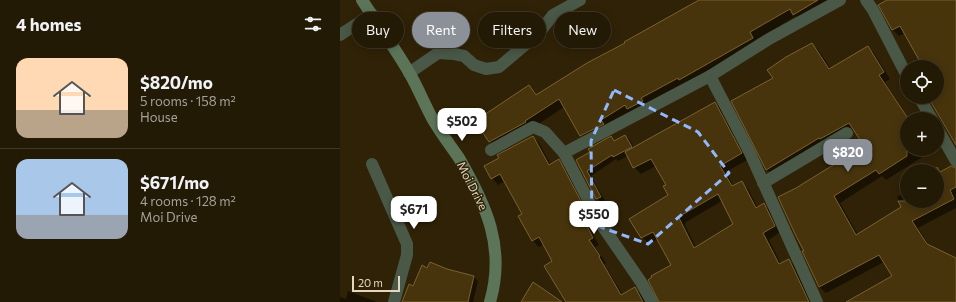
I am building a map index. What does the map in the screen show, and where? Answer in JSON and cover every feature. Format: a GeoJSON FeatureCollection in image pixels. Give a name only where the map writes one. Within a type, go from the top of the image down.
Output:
{"type":"FeatureCollection","features":[{"type":"Feature","properties":{"kind":"street","name":"Moi Drive"},"geometry":{"type":"LineString","coordinates":[[362,0],[371,12]]}},
{"type":"Feature","properties":{"kind":"street"},"geometry":{"type":"LineString","coordinates":[[410,73],[438,53],[464,56],[474,65],[486,69],[499,67],[539,33],[553,15],[580,0]]}},
{"type":"Feature","properties":{"kind":"street"},"geometry":{"type":"LineString","coordinates":[[564,153],[710,76],[768,39],[840,0]]}},
{"type":"Feature","properties":{"kind":"street"},"geometry":{"type":"LineString","coordinates":[[866,0],[873,10],[900,62]]}},
{"type":"Feature","properties":{"kind":"street"},"geometry":{"type":"LineString","coordinates":[[340,35],[352,27]]}},
{"type":"Feature","properties":{"kind":"street","name":"Moi Drive"},"geometry":{"type":"LineString","coordinates":[[394,48],[410,73],[433,118],[478,192],[492,228],[496,256],[495,279],[490,302]]}},
{"type":"Feature","properties":{"kind":"street"},"geometry":{"type":"LineString","coordinates":[[710,76],[750,153],[817,302]]}},
{"type":"Feature","properties":{"kind":"street"},"geometry":{"type":"LineString","coordinates":[[491,150],[532,127],[545,132],[564,153],[599,222],[641,282],[652,302]]}},
{"type":"Feature","properties":{"kind":"street"},"geometry":{"type":"LineString","coordinates":[[763,182],[847,133]]}},
{"type":"Feature","properties":{"kind":"street"},"geometry":{"type":"LineString","coordinates":[[944,140],[956,161]]}},
{"type":"Feature","properties":{"kind":"street"},"geometry":{"type":"LineString","coordinates":[[372,164],[407,244],[408,255],[394,302]]}},
{"type":"Feature","properties":{"kind":"highlighted area"},"geometry":{"type":"Polygon","coordinates":[[[614,90],[698,132],[729,173],[648,244],[592,224],[591,141],[614,90]]]}},
{"type":"Feature","properties":{"kind":"building"},"geometry":{"type":"Polygon","coordinates":[[[699,0],[818,0],[793,15],[790,9],[750,32],[753,38],[679,80],[678,78],[641,98],[643,101],[627,109],[625,105],[601,120],[604,124],[580,136],[559,99],[525,121],[526,122],[489,142],[475,121],[529,85],[536,95],[587,63],[699,0]]]}},
{"type":"Feature","properties":{"kind":"building"},"geometry":{"type":"Polygon","coordinates":[[[887,0],[956,0],[956,145],[944,124],[944,112],[937,112],[932,104],[944,104],[944,60],[919,60],[900,26],[892,30],[878,5],[887,0]]]}},
{"type":"Feature","properties":{"kind":"building"},"geometry":{"type":"Polygon","coordinates":[[[812,43],[829,69],[868,46],[884,72],[879,75],[904,112],[900,112],[900,156],[907,156],[879,174],[876,170],[834,196],[856,235],[900,208],[937,208],[912,221],[927,244],[956,258],[956,302],[846,302],[892,276],[879,255],[819,287],[802,251],[804,251],[778,197],[796,188],[864,146],[849,123],[820,139],[819,138],[766,170],[731,101],[773,78],[767,70],[786,57],[812,43]]]}},
{"type":"Feature","properties":{"kind":"building"},"geometry":{"type":"Polygon","coordinates":[[[715,102],[742,153],[720,166],[732,186],[742,181],[756,208],[764,203],[775,226],[763,233],[779,264],[789,259],[809,302],[659,302],[648,280],[652,277],[651,276],[671,265],[653,232],[641,238],[629,219],[668,195],[663,186],[666,185],[651,159],[633,168],[625,152],[715,102]],[[718,194],[679,218],[694,248],[733,224],[718,194]]]}},
{"type":"Feature","properties":{"kind":"building"},"geometry":{"type":"Polygon","coordinates":[[[625,135],[632,147],[613,157],[612,155],[587,171],[601,197],[596,199],[576,160],[590,152],[588,149],[611,136],[614,141],[625,135]]]}},
{"type":"Feature","properties":{"kind":"building"},"geometry":{"type":"Polygon","coordinates":[[[533,136],[549,165],[559,159],[585,209],[580,212],[593,238],[589,240],[600,256],[599,257],[621,295],[635,287],[643,302],[566,302],[544,266],[552,261],[539,237],[532,241],[518,216],[522,214],[500,174],[491,179],[484,166],[499,158],[497,155],[533,136]]]}},
{"type":"Feature","properties":{"kind":"building"},"geometry":{"type":"Polygon","coordinates":[[[951,166],[956,168],[956,187],[950,190],[954,199],[944,204],[944,170],[951,166]]]}},
{"type":"Feature","properties":{"kind":"building"},"geometry":{"type":"Polygon","coordinates":[[[430,262],[447,269],[474,276],[468,302],[402,302],[409,284],[413,286],[422,265],[427,268],[430,262]]]}},
{"type":"Feature","properties":{"kind":"building"},"geometry":{"type":"Polygon","coordinates":[[[533,282],[562,302],[521,302],[533,282]]]}}]}
